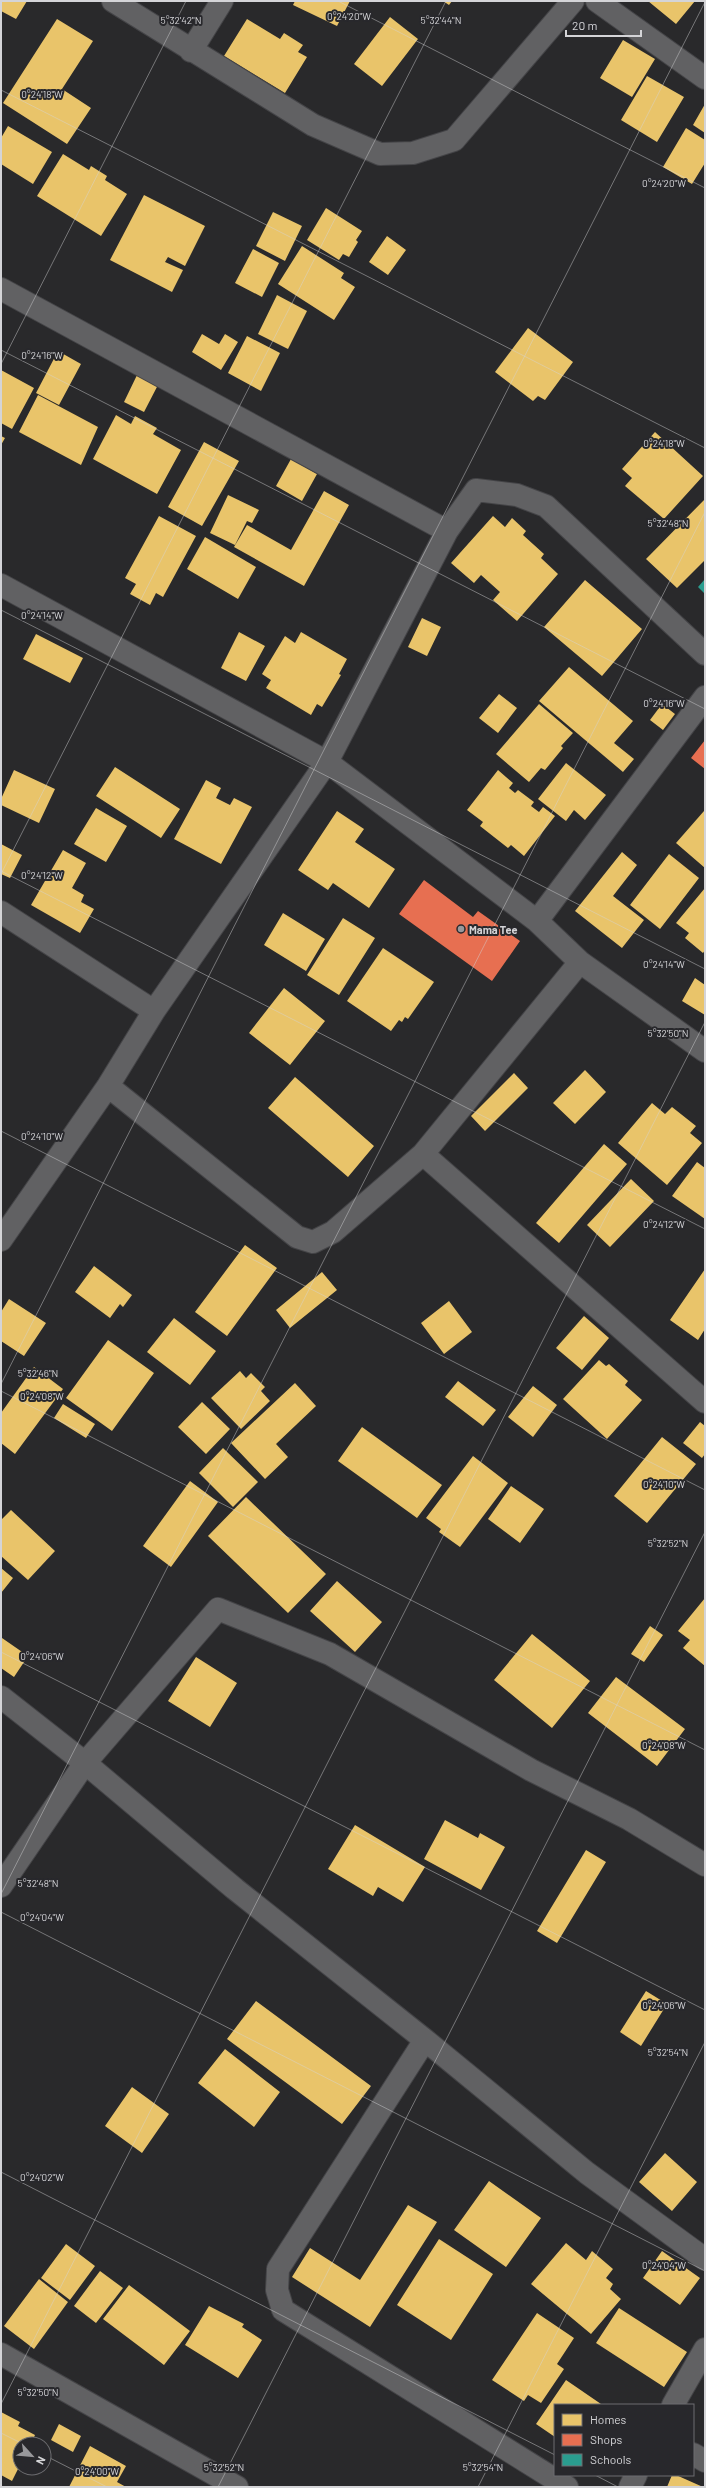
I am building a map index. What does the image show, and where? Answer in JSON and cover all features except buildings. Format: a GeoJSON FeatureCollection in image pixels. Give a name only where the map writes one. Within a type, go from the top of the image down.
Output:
{"type":"FeatureCollection","features":[{"type":"Feature","properties":{"kind":"street"},"geometry":{"type":"LineString","coordinates":[[113,1],[313,125],[380,154],[413,153],[454,140],[573,1]]}},
{"type":"Feature","properties":{"kind":"street"},"geometry":{"type":"LineString","coordinates":[[191,50],[222,1]]}},
{"type":"Feature","properties":{"kind":"street"},"geometry":{"type":"LineString","coordinates":[[596,1],[705,78]]}},
{"type":"Feature","properties":{"kind":"street"},"geometry":{"type":"LineString","coordinates":[[1,289],[447,531]]}},
{"type":"Feature","properties":{"kind":"street"},"geometry":{"type":"LineString","coordinates":[[4,1229],[108,1086],[154,1011],[327,762],[447,531],[476,490],[517,494],[546,506],[705,654]]}},
{"type":"Feature","properties":{"kind":"street"},"geometry":{"type":"LineString","coordinates":[[1,585],[327,762],[538,921],[580,962],[705,1051]]}},
{"type":"Feature","properties":{"kind":"street"},"geometry":{"type":"LineString","coordinates":[[538,921],[705,696]]}},
{"type":"Feature","properties":{"kind":"street"},"geometry":{"type":"LineString","coordinates":[[1,912],[154,1011]]}},
{"type":"Feature","properties":{"kind":"street"},"geometry":{"type":"LineString","coordinates":[[108,1086],[297,1237],[313,1242],[333,1232],[423,1154],[580,962]]}},
{"type":"Feature","properties":{"kind":"street"},"geometry":{"type":"LineString","coordinates":[[423,1154],[705,1402]]}},
{"type":"Feature","properties":{"kind":"street"},"geometry":{"type":"LineString","coordinates":[[1,1886],[85,1763],[218,1608],[330,1654],[532,1770],[629,1819],[705,1865]]}},
{"type":"Feature","properties":{"kind":"street"},"geometry":{"type":"LineString","coordinates":[[1,1698],[85,1763],[235,1889],[425,2040],[587,2173],[705,2259]]}},
{"type":"Feature","properties":{"kind":"street"},"geometry":{"type":"LineString","coordinates":[[425,2040],[278,2269],[277,2290],[284,2310],[567,2487]]}},
{"type":"Feature","properties":{"kind":"street"},"geometry":{"type":"LineString","coordinates":[[674,2404],[705,2349]]}},
{"type":"Feature","properties":{"kind":"street"},"geometry":{"type":"LineString","coordinates":[[1,2354],[237,2487]]}},
{"type":"Feature","properties":{"kind":"street"},"geometry":{"type":"LineString","coordinates":[[694,2455],[705,2461]]}},
{"type":"Feature","properties":{"kind":"street"},"geometry":{"type":"LineString","coordinates":[[630,2487],[636,2476]]}},
{"type":"Feature","properties":{"kind":"place","name":"Mama Tee"},"geometry":{"type":"Point","coordinates":[461,929]}}]}
